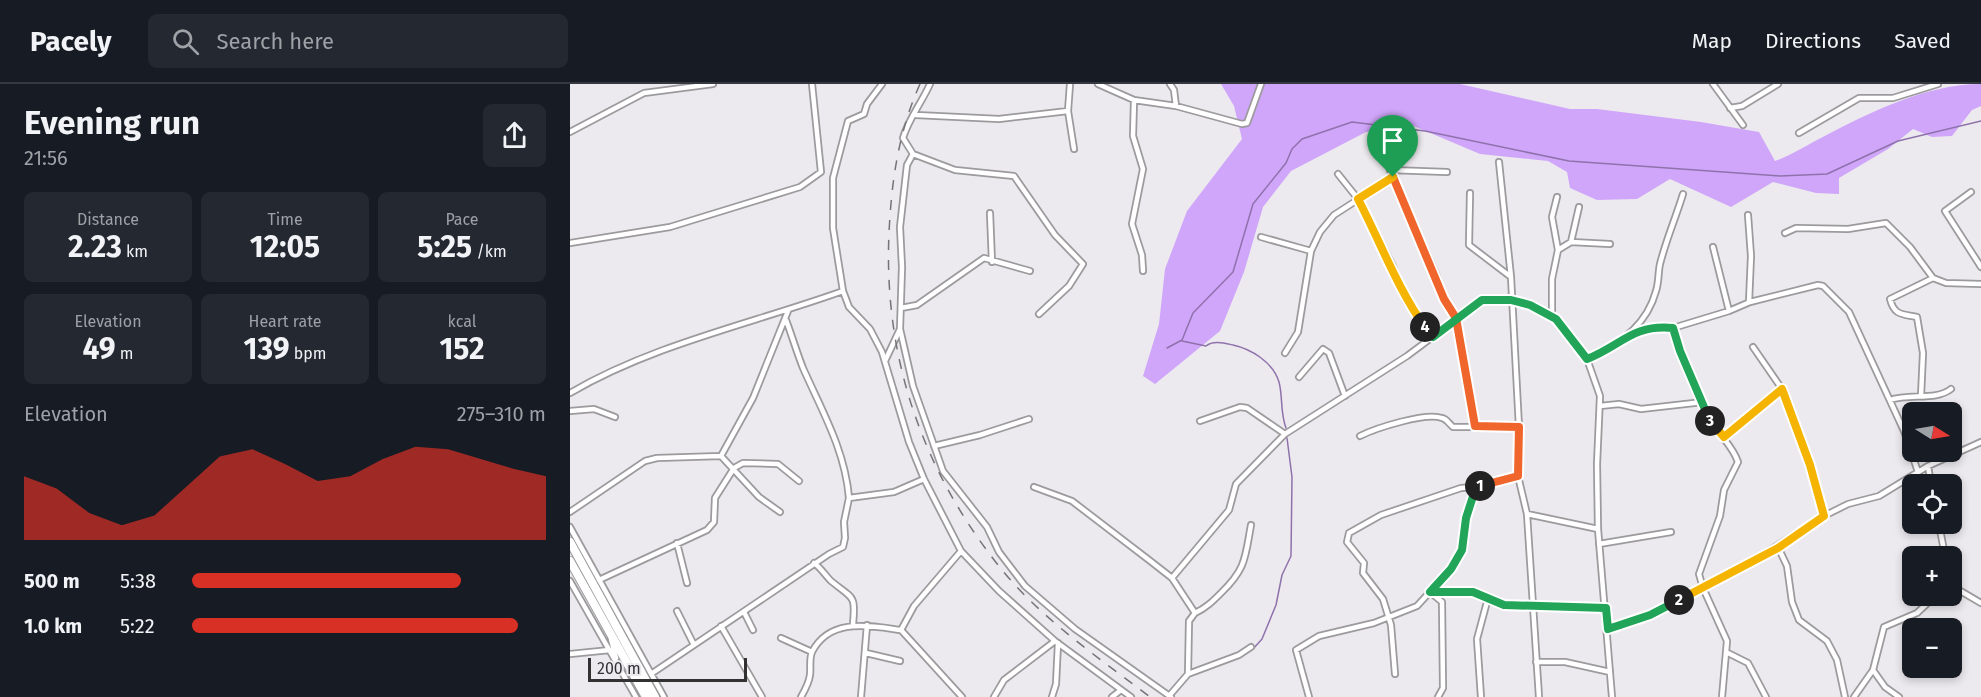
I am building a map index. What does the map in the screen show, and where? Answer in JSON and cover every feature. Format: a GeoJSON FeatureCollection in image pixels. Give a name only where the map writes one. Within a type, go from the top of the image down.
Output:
{"type":"FeatureCollection","features":[{"type":"Feature","properties":{"kind":"main road"},"geometry":{"type":"LineString","coordinates":[[570,542],[655,697]]}},
{"type":"Feature","properties":{"kind":"main road"},"geometry":{"type":"LineString","coordinates":[[570,561],[646,697]]}},
{"type":"Feature","properties":{"kind":"street"},"geometry":{"type":"LineString","coordinates":[[570,132],[644,93],[713,84]]}},
{"type":"Feature","properties":{"kind":"street"},"geometry":{"type":"LineString","coordinates":[[812,84],[821,172]]}},
{"type":"Feature","properties":{"kind":"street"},"geometry":{"type":"LineString","coordinates":[[882,84],[867,104],[864,114],[848,121],[833,178],[833,228],[843,291],[849,308],[870,329],[885,362],[924,479],[961,551],[999,591],[1057,642],[1131,697]]}},
{"type":"Feature","properties":{"kind":"street"},"geometry":{"type":"LineString","coordinates":[[930,84],[916,115],[906,127],[903,138],[906,147],[913,154],[955,170],[1014,176],[1055,236],[1083,264],[1069,286],[1039,314]]}},
{"type":"Feature","properties":{"kind":"street"},"geometry":{"type":"LineString","coordinates":[[1070,84],[1068,111],[1074,149]]}},
{"type":"Feature","properties":{"kind":"street"},"geometry":{"type":"LineString","coordinates":[[1098,84],[1134,100],[1176,106],[1242,124],[1247,123],[1261,84]]}},
{"type":"Feature","properties":{"kind":"street"},"geometry":{"type":"LineString","coordinates":[[1170,84],[1174,90],[1176,106]]}},
{"type":"Feature","properties":{"kind":"street"},"geometry":{"type":"LineString","coordinates":[[1713,84],[1743,125]]}},
{"type":"Feature","properties":{"kind":"street"},"geometry":{"type":"LineString","coordinates":[[1730,108],[1742,106],[1778,84]]}},
{"type":"Feature","properties":{"kind":"street"},"geometry":{"type":"LineString","coordinates":[[1799,133],[1859,99],[1893,98],[1938,84]]}},
{"type":"Feature","properties":{"kind":"street"},"geometry":{"type":"LineString","coordinates":[[1134,100],[1133,136],[1143,169],[1132,224],[1142,255],[1143,271]]}},
{"type":"Feature","properties":{"kind":"street"},"geometry":{"type":"LineString","coordinates":[[916,115],[999,119],[1068,111]]}},
{"type":"Feature","properties":{"kind":"street"},"geometry":{"type":"LineString","coordinates":[[1384,127],[1390,170],[1444,299],[1456,318],[1475,426]]}},
{"type":"Feature","properties":{"kind":"street"},"geometry":{"type":"LineString","coordinates":[[913,154],[907,165],[900,227],[903,267],[900,328],[913,386],[943,471],[987,527],[999,552],[1025,586],[1075,629],[1170,696],[1188,674],[1239,655],[1251,647]]}},
{"type":"Feature","properties":{"kind":"street"},"geometry":{"type":"LineString","coordinates":[[1499,162],[1511,277],[1519,427],[1518,476],[1527,514],[1539,697]]}},
{"type":"Feature","properties":{"kind":"street"},"geometry":{"type":"LineString","coordinates":[[1390,170],[1447,172]]}},
{"type":"Feature","properties":{"kind":"street"},"geometry":{"type":"LineString","coordinates":[[821,172],[833,178]]}},
{"type":"Feature","properties":{"kind":"street"},"geometry":{"type":"LineString","coordinates":[[570,243],[670,227],[800,187],[821,172]]}},
{"type":"Feature","properties":{"kind":"street"},"geometry":{"type":"LineString","coordinates":[[1338,174],[1358,199],[1392,264],[1406,301],[1433,337]]}},
{"type":"Feature","properties":{"kind":"street"},"geometry":{"type":"LineString","coordinates":[[1285,353],[1298,332],[1303,313],[1311,251],[1320,232],[1334,215],[1393,177]]}},
{"type":"Feature","properties":{"kind":"street"},"geometry":{"type":"LineString","coordinates":[[1971,192],[1945,211],[1981,267]]}},
{"type":"Feature","properties":{"kind":"street"},"geometry":{"type":"LineString","coordinates":[[1470,193],[1469,245],[1511,277]]}},
{"type":"Feature","properties":{"kind":"street"},"geometry":{"type":"LineString","coordinates":[[1587,359],[1606,351],[1632,332],[1648,313],[1657,290],[1660,265],[1683,194]]}},
{"type":"Feature","properties":{"kind":"street"},"geometry":{"type":"LineString","coordinates":[[1552,316],[1552,279],[1558,250],[1552,217],[1557,197]]}},
{"type":"Feature","properties":{"kind":"street"},"geometry":{"type":"LineString","coordinates":[[1570,242],[1579,207]]}},
{"type":"Feature","properties":{"kind":"street"},"geometry":{"type":"LineString","coordinates":[[990,213],[992,262]]}},
{"type":"Feature","properties":{"kind":"street"},"geometry":{"type":"LineString","coordinates":[[1749,215],[1751,256],[1749,302]]}},
{"type":"Feature","properties":{"kind":"street"},"geometry":{"type":"LineString","coordinates":[[1785,233],[1796,228],[1848,229],[1886,223],[1910,247],[1933,278],[1946,283],[1981,284]]}},
{"type":"Feature","properties":{"kind":"street"},"geometry":{"type":"LineString","coordinates":[[1261,237],[1311,251]]}},
{"type":"Feature","properties":{"kind":"street"},"geometry":{"type":"LineString","coordinates":[[1558,250],[1570,242],[1610,244]]}},
{"type":"Feature","properties":{"kind":"street"},"geometry":{"type":"LineString","coordinates":[[1713,247],[1729,311]]}},
{"type":"Feature","properties":{"kind":"street"},"geometry":{"type":"LineString","coordinates":[[901,308],[917,305],[984,258],[1030,271]]}},
{"type":"Feature","properties":{"kind":"street"},"geometry":{"type":"LineString","coordinates":[[1921,396],[1923,353],[1917,317],[1897,314],[1893,310],[1890,299],[1933,278]]}},
{"type":"Feature","properties":{"kind":"street"},"geometry":{"type":"LineString","coordinates":[[1632,332],[1659,326],[1673,328],[1729,311],[1749,302],[1818,285],[1823,286],[1849,312],[1869,362],[1890,400],[1918,472]]}},
{"type":"Feature","properties":{"kind":"street"},"geometry":{"type":"LineString","coordinates":[[570,393],[593,380],[690,338],[788,311],[843,291]]}},
{"type":"Feature","properties":{"kind":"street"},"geometry":{"type":"LineString","coordinates":[[1172,578],[1229,510],[1236,484],[1285,434],[1433,337],[1482,300],[1511,300],[1552,316],[1587,359],[1600,396],[1597,464],[1598,529],[1612,697]]}},
{"type":"Feature","properties":{"kind":"street"},"geometry":{"type":"LineString","coordinates":[[570,512],[645,461],[657,458],[716,458],[721,456],[753,398],[788,311]]}},
{"type":"Feature","properties":{"kind":"street"},"geometry":{"type":"LineString","coordinates":[[651,674],[814,563],[843,547],[846,538],[843,522],[849,498],[847,474],[836,440],[802,367],[786,320]]}},
{"type":"Feature","properties":{"kind":"street"},"geometry":{"type":"LineString","coordinates":[[885,362],[900,328]]}},
{"type":"Feature","properties":{"kind":"street"},"geometry":{"type":"LineString","coordinates":[[1673,328],[1680,351],[1711,421],[1733,448],[1738,462],[1724,490],[1720,516],[1699,574],[1703,588],[1725,632],[1728,652],[1722,697]]}},
{"type":"Feature","properties":{"kind":"street"},"geometry":{"type":"LineString","coordinates":[[1753,347],[1782,389],[1810,465],[1824,516]]}},
{"type":"Feature","properties":{"kind":"street"},"geometry":{"type":"LineString","coordinates":[[1299,377],[1323,349],[1329,353],[1345,396]]}},
{"type":"Feature","properties":{"kind":"street"},"geometry":{"type":"LineString","coordinates":[[1724,437],[1782,389]]}},
{"type":"Feature","properties":{"kind":"street"},"geometry":{"type":"LineString","coordinates":[[1890,400],[1904,395],[1944,395],[1951,389]]}},
{"type":"Feature","properties":{"kind":"street"},"geometry":{"type":"LineString","coordinates":[[1600,406],[1619,405],[1641,409],[1703,402]]}},
{"type":"Feature","properties":{"kind":"street"},"geometry":{"type":"LineString","coordinates":[[1200,421],[1240,407],[1247,408],[1285,434]]}},
{"type":"Feature","properties":{"kind":"street"},"geometry":{"type":"LineString","coordinates":[[570,411],[594,409],[615,417]]}},
{"type":"Feature","properties":{"kind":"street"},"geometry":{"type":"LineString","coordinates":[[1360,436],[1375,428],[1434,417],[1444,418],[1453,427],[1519,427]]}},
{"type":"Feature","properties":{"kind":"street"},"geometry":{"type":"LineString","coordinates":[[934,446],[980,435],[1029,419]]}},
{"type":"Feature","properties":{"kind":"street"},"geometry":{"type":"LineString","coordinates":[[1608,629],[1650,615],[1778,548],[1824,516],[1848,504],[1879,496],[1928,466],[1981,442]]}},
{"type":"Feature","properties":{"kind":"street"},"geometry":{"type":"LineString","coordinates":[[721,456],[759,497],[780,512]]}},
{"type":"Feature","properties":{"kind":"street"},"geometry":{"type":"LineString","coordinates":[[599,580],[713,525],[715,498],[734,468],[742,463],[778,464],[799,481]]}},
{"type":"Feature","properties":{"kind":"street"},"geometry":{"type":"LineString","coordinates":[[1928,466],[1930,474]]}},
{"type":"Feature","properties":{"kind":"street"},"geometry":{"type":"LineString","coordinates":[[1395,674],[1383,599],[1363,573],[1364,563],[1347,542],[1349,533],[1381,515],[1461,488],[1476,487],[1518,476]]}},
{"type":"Feature","properties":{"kind":"street"},"geometry":{"type":"LineString","coordinates":[[849,498],[894,492],[924,479]]}},
{"type":"Feature","properties":{"kind":"street"},"geometry":{"type":"LineString","coordinates":[[1034,487],[1072,501],[1172,578],[1195,613]]}},
{"type":"Feature","properties":{"kind":"street"},"geometry":{"type":"LineString","coordinates":[[1309,697],[1296,650],[1332,632],[1359,628],[1388,619],[1417,606],[1451,569],[1462,550],[1466,518],[1476,487]]}},
{"type":"Feature","properties":{"kind":"street"},"geometry":{"type":"LineString","coordinates":[[1527,514],[1598,529]]}},
{"type":"Feature","properties":{"kind":"street"},"geometry":{"type":"LineString","coordinates":[[1188,674],[1189,621],[1195,613],[1204,609],[1238,577],[1245,561],[1251,525]]}},
{"type":"Feature","properties":{"kind":"street"},"geometry":{"type":"LineString","coordinates":[[570,527],[664,697]]}},
{"type":"Feature","properties":{"kind":"street"},"geometry":{"type":"LineString","coordinates":[[1599,544],[1671,532]]}},
{"type":"Feature","properties":{"kind":"street"},"geometry":{"type":"LineString","coordinates":[[678,543],[687,584]]}},
{"type":"Feature","properties":{"kind":"street"},"geometry":{"type":"LineString","coordinates":[[1778,548],[1787,566],[1792,602],[1799,620],[1827,641],[1837,660],[1845,697]]}},
{"type":"Feature","properties":{"kind":"street"},"geometry":{"type":"LineString","coordinates":[[901,630],[914,606],[961,551]]}},
{"type":"Feature","properties":{"kind":"street"},"geometry":{"type":"LineString","coordinates":[[814,563],[830,579],[852,595],[855,602],[853,624]]}},
{"type":"Feature","properties":{"kind":"street"},"geometry":{"type":"LineString","coordinates":[[570,581],[638,697]]}},
{"type":"Feature","properties":{"kind":"street"},"geometry":{"type":"LineString","coordinates":[[1430,592],[1473,592],[1504,605],[1533,608],[1557,605],[1606,608]]}},
{"type":"Feature","properties":{"kind":"street"},"geometry":{"type":"LineString","coordinates":[[1430,592],[1442,602],[1443,688],[1438,697]]}},
{"type":"Feature","properties":{"kind":"street"},"geometry":{"type":"LineString","coordinates":[[1962,592],[1981,603]]}},
{"type":"Feature","properties":{"kind":"street"},"geometry":{"type":"LineString","coordinates":[[1481,697],[1477,639],[1488,598]]}},
{"type":"Feature","properties":{"kind":"street"},"geometry":{"type":"LineString","coordinates":[[1854,697],[1873,670],[1884,627],[1917,613],[1924,606]]}},
{"type":"Feature","properties":{"kind":"street"},"geometry":{"type":"LineString","coordinates":[[676,611],[694,645]]}},
{"type":"Feature","properties":{"kind":"street"},"geometry":{"type":"LineString","coordinates":[[744,612],[753,630]]}},
{"type":"Feature","properties":{"kind":"street"},"geometry":{"type":"LineString","coordinates":[[801,697],[810,676],[812,652],[826,635],[853,624],[901,630],[949,686],[962,697]]}},
{"type":"Feature","properties":{"kind":"street"},"geometry":{"type":"LineString","coordinates":[[861,697],[867,625]]}},
{"type":"Feature","properties":{"kind":"street"},"geometry":{"type":"LineString","coordinates":[[721,626],[762,697]]}},
{"type":"Feature","properties":{"kind":"street"},"geometry":{"type":"LineString","coordinates":[[609,631],[617,663]]}},
{"type":"Feature","properties":{"kind":"street"},"geometry":{"type":"LineString","coordinates":[[781,638],[812,652]]}},
{"type":"Feature","properties":{"kind":"street"},"geometry":{"type":"LineString","coordinates":[[994,697],[1004,680],[1057,642]]}},
{"type":"Feature","properties":{"kind":"street"},"geometry":{"type":"LineString","coordinates":[[1052,697],[1056,684],[1057,642]]}},
{"type":"Feature","properties":{"kind":"street"},"geometry":{"type":"LineString","coordinates":[[570,654],[610,650]]}},
{"type":"Feature","properties":{"kind":"street"},"geometry":{"type":"LineString","coordinates":[[1728,652],[1748,663],[1766,697]]}},
{"type":"Feature","properties":{"kind":"street"},"geometry":{"type":"LineString","coordinates":[[866,653],[900,661]]}},
{"type":"Feature","properties":{"kind":"street"},"geometry":{"type":"LineString","coordinates":[[1536,662],[1565,662],[1610,672]]}},
{"type":"Feature","properties":{"kind":"street"},"geometry":{"type":"LineString","coordinates":[[1873,670],[1885,687],[1899,697]]}},
{"type":"Feature","properties":{"kind":"street"},"geometry":{"type":"LineString","coordinates":[[1112,697],[1120,690]]}},
{"type":"Feature","properties":{"kind":"shaded area"},"geometry":{"type":"Polygon","coordinates":[[[1221,84],[1460,84],[1570,109],[1597,109],[1759,132],[1775,161],[1878,110],[1919,94],[1960,85],[1981,84],[1981,106],[1972,110],[1952,136],[1932,137],[1913,129],[1888,149],[1839,178],[1839,194],[1816,193],[1773,182],[1731,207],[1670,179],[1637,199],[1597,200],[1570,188],[1567,172],[1548,161],[1480,154],[1409,124],[1366,132],[1291,171],[1263,207],[1244,272],[1220,331],[1155,384],[1143,376],[1159,324],[1165,269],[1187,211],[1242,139],[1234,106],[1221,84]]]}},
{"type":"Feature","properties":{"kind":"waterway"},"geometry":{"type":"LineString","coordinates":[[1167,348],[1182,340],[1193,313],[1233,272],[1253,204],[1286,163],[1292,149],[1302,139],[1352,122],[1425,131],[1569,161],[1780,176],[1827,174],[1898,141],[1981,121]]}},
{"type":"Feature","properties":{"kind":"waterway"},"geometry":{"type":"LineString","coordinates":[[1182,341],[1206,346],[1215,343],[1233,345],[1254,353],[1267,363],[1279,382],[1286,428]]}},
{"type":"Feature","properties":{"kind":"waterway"},"geometry":{"type":"LineString","coordinates":[[1253,649],[1262,639],[1276,605],[1282,575],[1291,556],[1292,477],[1287,438]]}},
{"type":"Feature","properties":{"kind":"railway"},"geometry":{"type":"LineString","coordinates":[[920,84],[903,132],[893,182],[889,265],[892,313],[899,359],[911,404],[927,448],[948,490],[973,531],[1018,588],[1072,638],[1150,697]]}},
{"type":"Feature","properties":{"kind":"route"},"geometry":{"type":"LineString","coordinates":[[1393,177],[1358,199],[1392,264],[1406,301],[1433,337],[1456,318],[1482,300],[1495,298],[1530,305],[1552,316],[1570,341],[1587,359],[1606,351],[1632,332],[1659,326],[1673,328],[1680,351],[1711,421],[1724,437],[1782,389],[1810,465],[1824,516],[1778,548],[1737,571],[1650,615],[1608,629],[1606,608],[1557,605],[1533,608],[1504,605],[1473,592],[1430,592],[1451,569],[1462,550],[1466,518],[1476,487],[1518,476],[1519,427],[1475,426],[1456,318],[1444,299],[1436,274],[1393,177]]}}]}
